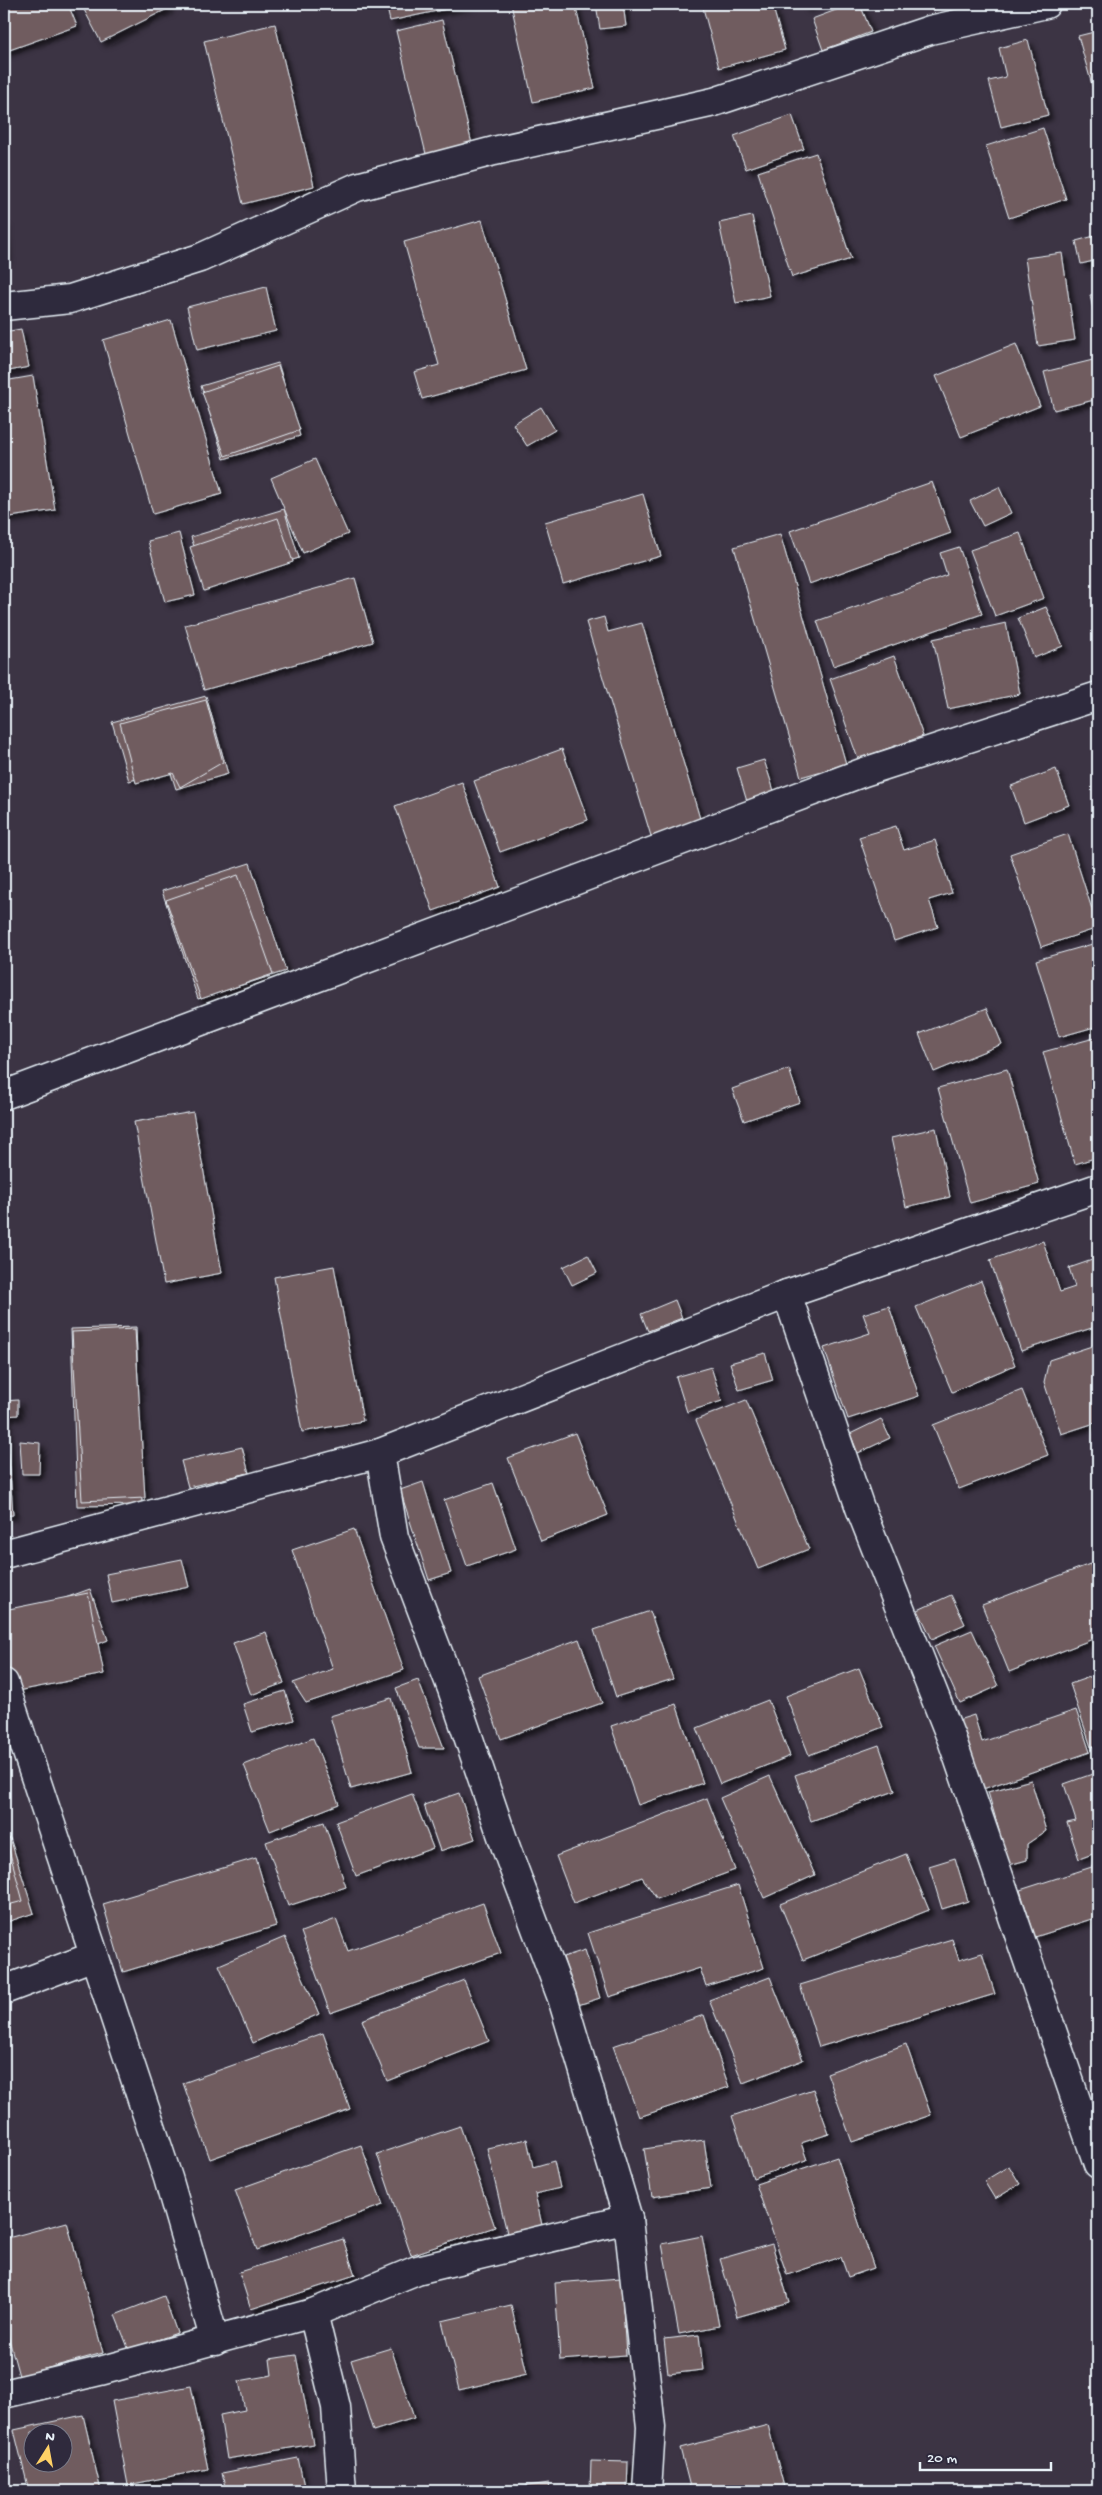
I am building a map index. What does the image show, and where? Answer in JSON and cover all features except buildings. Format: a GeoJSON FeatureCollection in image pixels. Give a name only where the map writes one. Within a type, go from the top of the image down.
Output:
{"type":"FeatureCollection","features":[{"type":"Feature","properties":{"kind":"street"},"geometry":{"type":"LineString","coordinates":[[4,306],[70,299],[200,258],[357,187],[494,151],[714,102],[930,30],[1046,4]]}},
{"type":"Feature","properties":{"kind":"street"},"geometry":{"type":"LineString","coordinates":[[4,1096],[864,772],[1098,696]]}},
{"type":"Feature","properties":{"kind":"street"},"geometry":{"type":"LineString","coordinates":[[4,1554],[380,1453],[788,1294],[1098,1188]]}},
{"type":"Feature","properties":{"kind":"street"},"geometry":{"type":"LineString","coordinates":[[788,1294],[860,1508],[952,1740],[1098,2164]]}},
{"type":"Feature","properties":{"kind":"street"},"geometry":{"type":"LineString","coordinates":[[380,1453],[394,1537],[452,1689],[506,1848],[562,1998],[628,2219],[651,2427],[647,2491]]}},
{"type":"Feature","properties":{"kind":"street"},"geometry":{"type":"LineString","coordinates":[[4,1683],[168,2178],[215,2341]]}},
{"type":"Feature","properties":{"kind":"street"},"geometry":{"type":"LineString","coordinates":[[4,1990],[94,1956]]}},
{"type":"Feature","properties":{"kind":"street"},"geometry":{"type":"LineString","coordinates":[[4,2394],[215,2341],[313,2313],[417,2270],[628,2219]]}},
{"type":"Feature","properties":{"kind":"street"},"geometry":{"type":"LineString","coordinates":[[313,2313],[336,2407],[342,2491]]}}]}
